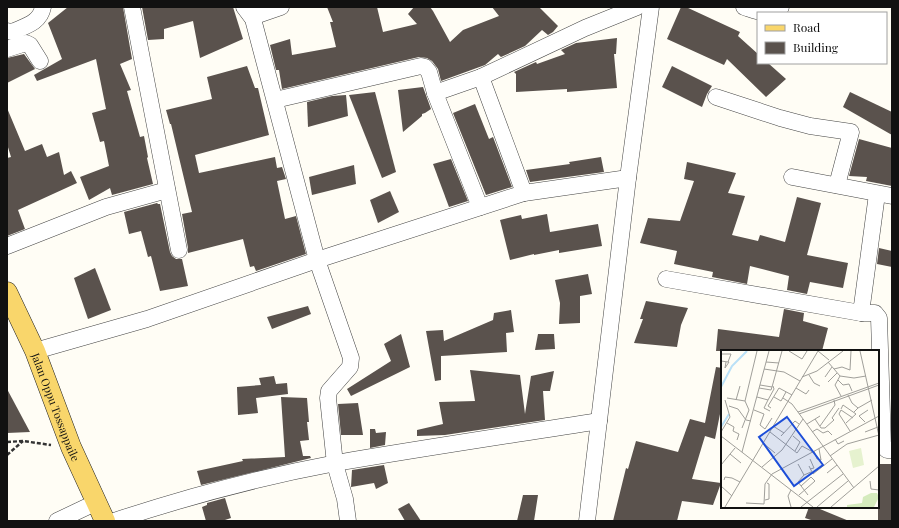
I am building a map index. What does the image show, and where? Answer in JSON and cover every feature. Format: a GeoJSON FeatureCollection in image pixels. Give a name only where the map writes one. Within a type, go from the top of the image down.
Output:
{"type":"FeatureCollection","features":[{"type":"Feature","properties":{"kind":"main road","name":"Jalan Oppu Tossappaile"},"geometry":{"type":"LineString","coordinates":[[7,292],[36,351],[71,447],[106,521]]}},
{"type":"Feature","properties":{"kind":"street"},"geometry":{"type":"LineString","coordinates":[[7,30],[12,32],[34,22],[40,15],[43,7]]}},
{"type":"Feature","properties":{"kind":"street"},"geometry":{"type":"LineString","coordinates":[[132,7],[179,250]]}},
{"type":"Feature","properties":{"kind":"street"},"geometry":{"type":"LineString","coordinates":[[281,7],[248,12],[275,100],[317,260],[351,358],[351,363],[348,369],[329,391],[328,398],[335,464],[345,499],[348,521]]}},
{"type":"Feature","properties":{"kind":"street"},"geometry":{"type":"LineString","coordinates":[[435,93],[481,77],[585,28],[637,7]]}},
{"type":"Feature","properties":{"kind":"street"},"geometry":{"type":"LineString","coordinates":[[587,521],[650,7]]}},
{"type":"Feature","properties":{"kind":"street"},"geometry":{"type":"LineString","coordinates":[[744,7],[759,12]]}},
{"type":"Feature","properties":{"kind":"street"},"geometry":{"type":"LineString","coordinates":[[772,12],[776,11],[781,7]]}},
{"type":"Feature","properties":{"kind":"street"},"geometry":{"type":"LineString","coordinates":[[7,49],[26,42],[30,45],[40,61]]}},
{"type":"Feature","properties":{"kind":"street"},"geometry":{"type":"LineString","coordinates":[[275,100],[422,66],[425,67],[428,70],[435,93],[480,207]]}},
{"type":"Feature","properties":{"kind":"street"},"geometry":{"type":"LineString","coordinates":[[481,77],[524,193]]}},
{"type":"Feature","properties":{"kind":"street"},"geometry":{"type":"LineString","coordinates":[[716,98],[810,126],[851,132],[837,185]]}},
{"type":"Feature","properties":{"kind":"street"},"geometry":{"type":"LineString","coordinates":[[792,176],[885,195],[861,313]]}},
{"type":"Feature","properties":{"kind":"street"},"geometry":{"type":"LineString","coordinates":[[36,351],[147,319],[317,260],[524,193],[628,178]]}},
{"type":"Feature","properties":{"kind":"street"},"geometry":{"type":"LineString","coordinates":[[7,246],[106,207],[167,190]]}},
{"type":"Feature","properties":{"kind":"street"},"geometry":{"type":"LineString","coordinates":[[666,279],[861,313],[875,313],[879,318],[883,446],[887,450],[892,450]]}},
{"type":"Feature","properties":{"kind":"street"},"geometry":{"type":"LineString","coordinates":[[114,521],[177,500],[335,464],[599,421]]}},
{"type":"Feature","properties":{"kind":"street"},"geometry":{"type":"LineString","coordinates":[[57,521],[97,502]]}},
{"type":"Feature","properties":{"kind":"path"},"geometry":{"type":"LineString","coordinates":[[7,442],[23,441],[71,447]]}},
{"type":"Feature","properties":{"kind":"path"},"geometry":{"type":"LineString","coordinates":[[7,456],[23,441]]}},
{"type":"Feature","properties":{"kind":"building"},"geometry":{"type":"Polygon","coordinates":[[[68,7],[123,7],[132,59],[120,64],[131,90],[127,91],[140,137],[144,136],[153,184],[112,195],[110,188],[89,200],[80,177],[109,166],[104,141],[100,142],[92,113],[106,109],[96,59],[37,81],[34,75],[62,59],[48,23],[68,7]]]}},
{"type":"Feature","properties":{"kind":"building"},"geometry":{"type":"Polygon","coordinates":[[[142,7],[233,7],[243,39],[200,58],[193,21],[164,29],[164,39],[148,40],[142,7]]]}},
{"type":"Feature","properties":{"kind":"building"},"geometry":{"type":"Polygon","coordinates":[[[327,7],[377,7],[383,32],[417,24],[408,14],[414,7],[430,7],[450,42],[463,30],[499,16],[492,7],[539,7],[558,26],[548,35],[542,30],[525,46],[501,57],[498,54],[485,65],[441,81],[438,69],[432,61],[427,58],[419,57],[282,89],[279,70],[276,70],[270,45],[290,39],[292,55],[336,47],[330,22],[333,22],[327,7]]]}},
{"type":"Feature","properties":{"kind":"building"},"geometry":{"type":"Polygon","coordinates":[[[681,7],[686,7],[740,32],[738,36],[757,53],[757,64],[769,64],[786,79],[766,97],[727,59],[724,65],[667,39],[681,7]]]}},
{"type":"Feature","properties":{"kind":"building"},"geometry":{"type":"Polygon","coordinates":[[[617,38],[616,54],[614,54],[617,88],[567,92],[567,89],[516,92],[516,74],[514,72],[536,62],[537,64],[565,54],[561,50],[576,43],[617,38]]]}},
{"type":"Feature","properties":{"kind":"building"},"geometry":{"type":"Polygon","coordinates":[[[24,54],[35,69],[7,83],[7,58],[24,54]]]}},
{"type":"Feature","properties":{"kind":"building"},"geometry":{"type":"Polygon","coordinates":[[[247,66],[255,88],[258,88],[269,135],[195,155],[199,173],[275,157],[277,168],[282,167],[286,179],[277,181],[285,219],[296,216],[306,254],[256,271],[254,266],[250,267],[243,239],[188,253],[182,214],[192,212],[171,124],[166,110],[212,99],[207,77],[247,66]]]}},
{"type":"Feature","properties":{"kind":"building"},"geometry":{"type":"Polygon","coordinates":[[[672,66],[712,86],[702,107],[662,87],[672,66]]]}},
{"type":"Feature","properties":{"kind":"building"},"geometry":{"type":"Polygon","coordinates":[[[423,87],[431,109],[422,114],[422,116],[403,132],[398,90],[423,87]]]}},
{"type":"Feature","properties":{"kind":"building"},"geometry":{"type":"Polygon","coordinates":[[[375,92],[396,172],[382,178],[349,95],[375,92]]]}},
{"type":"Feature","properties":{"kind":"building"},"geometry":{"type":"Polygon","coordinates":[[[850,92],[892,112],[892,135],[843,107],[850,92]]]}},
{"type":"Feature","properties":{"kind":"building"},"geometry":{"type":"Polygon","coordinates":[[[346,95],[348,116],[308,127],[307,102],[332,96],[346,95]]]}},
{"type":"Feature","properties":{"kind":"building"},"geometry":{"type":"Polygon","coordinates":[[[475,104],[489,139],[493,137],[512,187],[486,195],[453,113],[475,104]]]}},
{"type":"Feature","properties":{"kind":"building"},"geometry":{"type":"Polygon","coordinates":[[[7,108],[25,151],[42,144],[47,157],[59,152],[64,175],[71,171],[77,183],[18,210],[25,229],[7,236],[7,158],[11,157],[7,144],[7,108]]]}},
{"type":"Feature","properties":{"kind":"building"},"geometry":{"type":"Polygon","coordinates":[[[859,139],[892,148],[892,186],[866,181],[867,177],[849,176],[859,139]]]}},
{"type":"Feature","properties":{"kind":"building"},"geometry":{"type":"Polygon","coordinates":[[[601,157],[604,172],[530,182],[526,170],[570,164],[569,162],[601,157]]]}},
{"type":"Feature","properties":{"kind":"building"},"geometry":{"type":"Polygon","coordinates":[[[451,159],[468,201],[449,207],[433,164],[451,159]]]}},
{"type":"Feature","properties":{"kind":"building"},"geometry":{"type":"Polygon","coordinates":[[[687,162],[736,173],[728,193],[745,196],[732,235],[758,241],[760,235],[785,242],[797,197],[821,203],[807,255],[848,263],[843,288],[810,282],[807,294],[787,290],[789,276],[750,266],[747,284],[712,277],[713,272],[674,264],[677,251],[640,243],[648,218],[680,221],[694,181],[684,179],[687,162]]]}},
{"type":"Feature","properties":{"kind":"building"},"geometry":{"type":"Polygon","coordinates":[[[354,165],[356,184],[312,195],[309,177],[354,165]]]}},
{"type":"Feature","properties":{"kind":"building"},"geometry":{"type":"Polygon","coordinates":[[[390,191],[399,212],[378,223],[370,200],[390,191]]]}},
{"type":"Feature","properties":{"kind":"building"},"geometry":{"type":"Polygon","coordinates":[[[157,203],[160,204],[170,252],[176,259],[182,259],[188,286],[160,291],[151,256],[148,257],[141,231],[129,234],[124,212],[157,203]]]}},
{"type":"Feature","properties":{"kind":"building"},"geometry":{"type":"Polygon","coordinates":[[[547,214],[550,232],[598,224],[602,246],[559,253],[559,250],[510,260],[500,220],[521,215],[522,219],[547,214]]]}},
{"type":"Feature","properties":{"kind":"building"},"geometry":{"type":"Polygon","coordinates":[[[879,248],[892,251],[892,267],[877,264],[879,248]]]}},
{"type":"Feature","properties":{"kind":"building"},"geometry":{"type":"Polygon","coordinates":[[[95,268],[111,310],[88,319],[74,278],[95,268]]]}},
{"type":"Feature","properties":{"kind":"building"},"geometry":{"type":"Polygon","coordinates":[[[588,274],[592,294],[580,296],[580,323],[559,324],[560,303],[555,280],[588,274]]]}},
{"type":"Feature","properties":{"kind":"building"},"geometry":{"type":"Polygon","coordinates":[[[646,301],[688,308],[681,325],[677,347],[634,343],[643,319],[640,319],[646,301]]]}},
{"type":"Feature","properties":{"kind":"building"},"geometry":{"type":"Polygon","coordinates":[[[308,306],[311,314],[272,329],[267,317],[308,306]]]}},
{"type":"Feature","properties":{"kind":"building"},"geometry":{"type":"Polygon","coordinates":[[[784,309],[804,313],[803,321],[828,328],[822,350],[716,351],[718,329],[779,337],[784,309]]]}},
{"type":"Feature","properties":{"kind":"building"},"geometry":{"type":"Polygon","coordinates":[[[511,310],[514,332],[506,333],[507,352],[441,356],[441,380],[435,381],[426,331],[443,330],[444,341],[493,320],[494,313],[511,310]]]}},
{"type":"Feature","properties":{"kind":"building"},"geometry":{"type":"Polygon","coordinates":[[[401,334],[410,367],[351,396],[347,389],[391,361],[384,344],[401,334]]]}},
{"type":"Feature","properties":{"kind":"building"},"geometry":{"type":"Polygon","coordinates":[[[538,334],[554,334],[555,349],[535,350],[538,334]]]}},
{"type":"Feature","properties":{"kind":"building"},"geometry":{"type":"Polygon","coordinates":[[[716,367],[721,368],[721,409],[715,439],[705,436],[692,479],[721,483],[713,505],[682,501],[677,521],[613,521],[626,468],[628,469],[636,441],[678,452],[690,419],[705,423],[716,367]]]}},
{"type":"Feature","properties":{"kind":"building"},"geometry":{"type":"Polygon","coordinates":[[[470,370],[520,375],[525,414],[531,376],[554,371],[550,391],[543,391],[545,420],[445,435],[417,436],[417,430],[443,424],[439,402],[475,401],[470,370]]]}},
{"type":"Feature","properties":{"kind":"building"},"geometry":{"type":"Polygon","coordinates":[[[274,376],[276,384],[287,383],[288,394],[256,398],[258,413],[238,415],[237,387],[261,385],[259,378],[274,376]]]}},
{"type":"Feature","properties":{"kind":"building"},"geometry":{"type":"Polygon","coordinates":[[[7,389],[30,432],[7,433],[7,389]]]}},
{"type":"Feature","properties":{"kind":"building"},"geometry":{"type":"Polygon","coordinates":[[[281,397],[307,398],[309,440],[300,441],[303,456],[310,456],[311,458],[201,485],[197,471],[243,461],[242,459],[285,457],[281,397]]]}},
{"type":"Feature","properties":{"kind":"building"},"geometry":{"type":"Polygon","coordinates":[[[358,403],[363,435],[341,435],[338,404],[358,403]]]}},
{"type":"Feature","properties":{"kind":"building"},"geometry":{"type":"Polygon","coordinates":[[[370,429],[375,429],[376,433],[386,432],[385,445],[370,448],[370,429]]]}},
{"type":"Feature","properties":{"kind":"building"},"geometry":{"type":"Polygon","coordinates":[[[879,464],[892,464],[892,521],[878,521],[879,464]]]}},
{"type":"Feature","properties":{"kind":"building"},"geometry":{"type":"Polygon","coordinates":[[[384,465],[388,483],[376,489],[374,483],[351,487],[352,470],[384,465]]]}},
{"type":"Feature","properties":{"kind":"building"},"geometry":{"type":"Polygon","coordinates":[[[523,495],[538,495],[534,521],[517,521],[523,495]]]}},
{"type":"Feature","properties":{"kind":"building"},"geometry":{"type":"Polygon","coordinates":[[[225,498],[231,518],[222,521],[206,521],[202,507],[207,505],[207,503],[225,498]]]}},
{"type":"Feature","properties":{"kind":"building"},"geometry":{"type":"Polygon","coordinates":[[[409,503],[421,521],[405,521],[398,509],[409,503]]]}},
{"type":"Feature","properties":{"kind":"building"},"geometry":{"type":"Polygon","coordinates":[[[809,508],[817,508],[849,521],[814,521],[805,518],[809,508]]]}}]}
